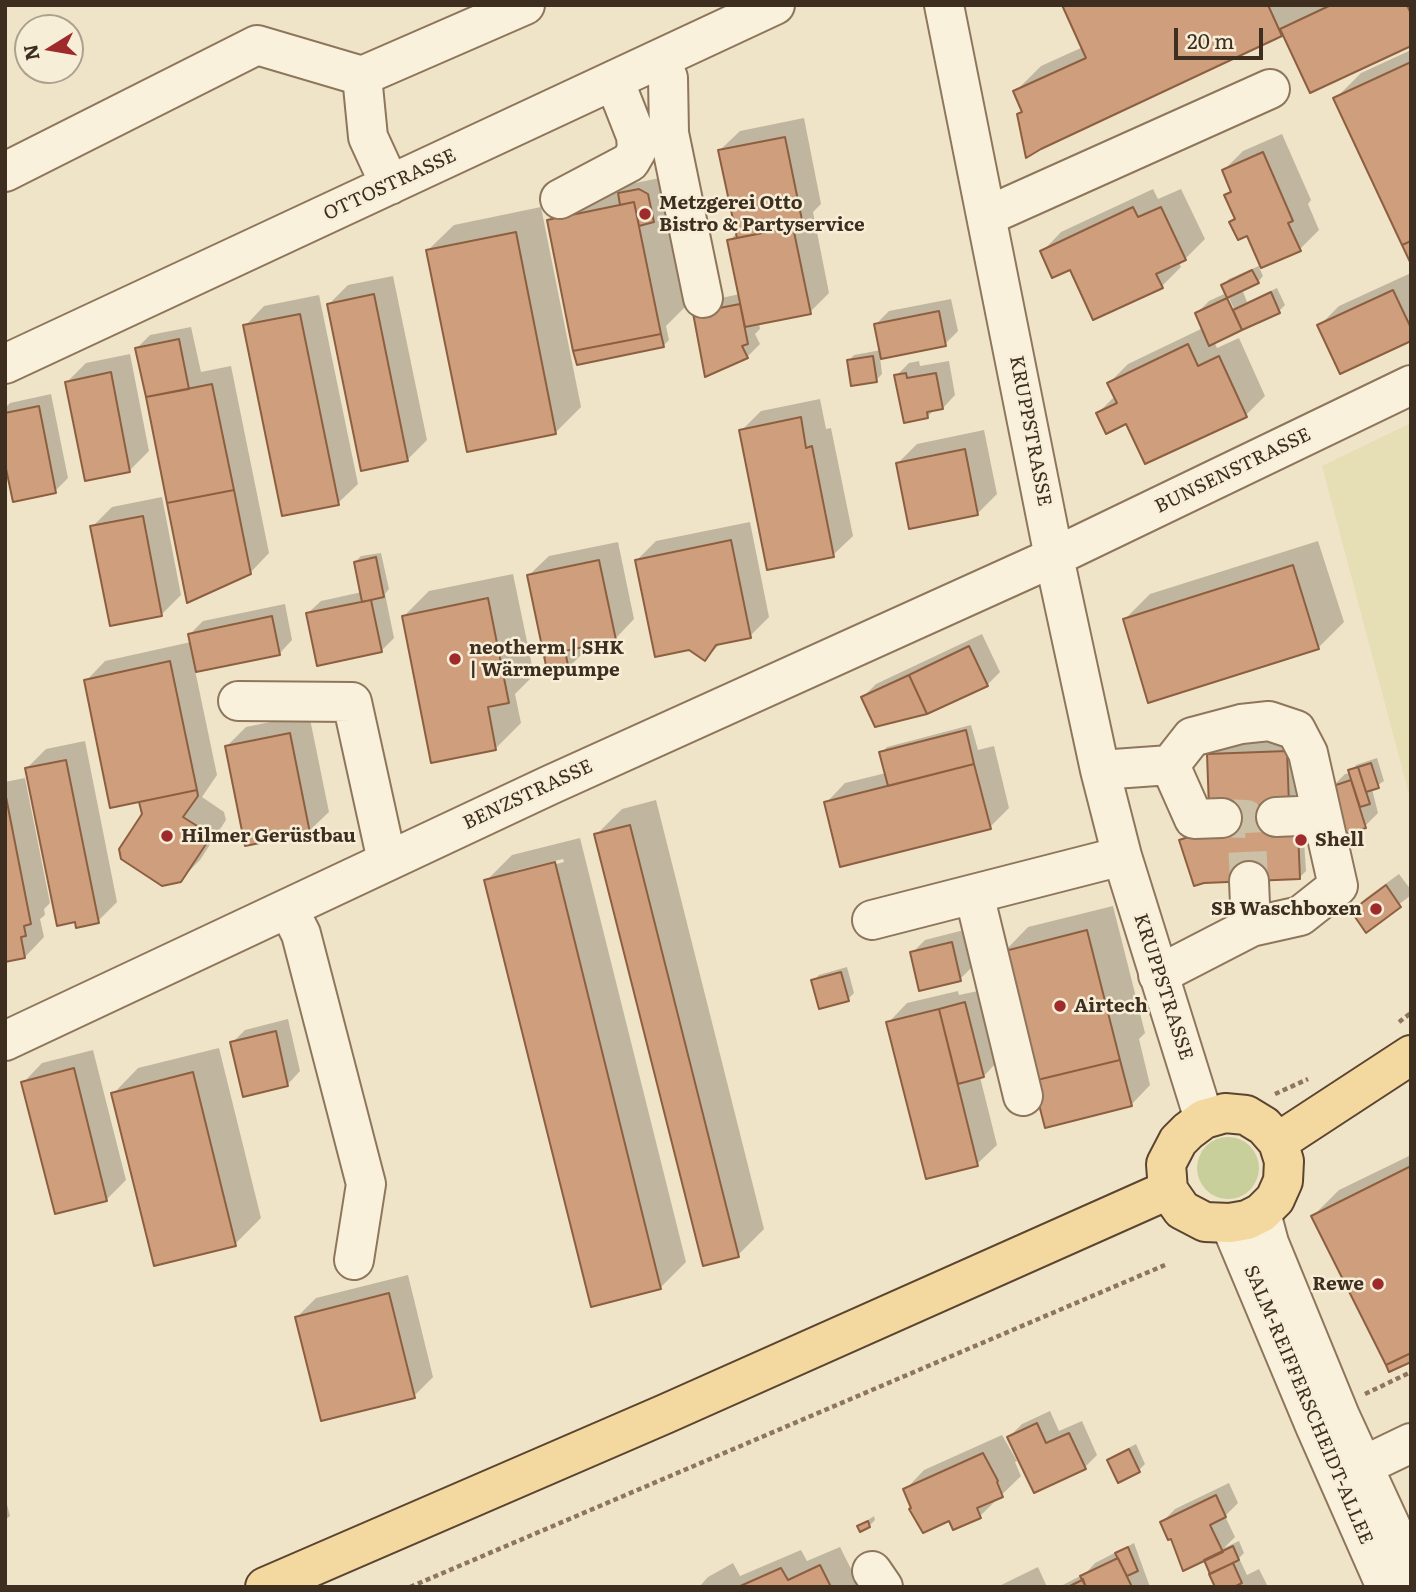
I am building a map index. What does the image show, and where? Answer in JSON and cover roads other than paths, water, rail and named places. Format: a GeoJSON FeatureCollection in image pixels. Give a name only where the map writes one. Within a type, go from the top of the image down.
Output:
{"type":"FeatureCollection","features":[{"type":"Feature","properties":{"kind":"main road"},"geometry":{"type":"LineString","coordinates":[[1290,1133],[1264,1126],[1246,1115],[1225,1113],[1204,1119],[1178,1141],[1166,1164],[1168,1190],[1182,1210],[1205,1222],[1246,1218],[1275,1199],[1283,1181],[1290,1133],[1411,1055]]}},
{"type":"Feature","properties":{"kind":"main road"},"geometry":{"type":"LineString","coordinates":[[265,1587],[665,1415],[1168,1190]]}},
{"type":"Feature","properties":{"kind":"street"},"geometry":{"type":"LineString","coordinates":[[5,172],[257,45],[362,76],[525,5]]}},
{"type":"Feature","properties":{"kind":"street","name":"OTTOSTRASSE"},"geometry":{"type":"LineString","coordinates":[[5,364],[775,5]]}},
{"type":"Feature","properties":{"kind":"street","name":"KRUPPSTRASSE"},"geometry":{"type":"LineString","coordinates":[[944,5],[1054,557],[1100,770],[1122,856],[1204,1119]]}},
{"type":"Feature","properties":{"kind":"street"},"geometry":{"type":"LineString","coordinates":[[661,59],[668,78],[668,133],[703,298]]}},
{"type":"Feature","properties":{"kind":"street"},"geometry":{"type":"LineString","coordinates":[[362,76],[368,137],[390,185]]}},
{"type":"Feature","properties":{"kind":"street"},"geometry":{"type":"LineString","coordinates":[[560,199],[630,162],[637,150],[636,136],[614,80]]}},
{"type":"Feature","properties":{"kind":"street"},"geometry":{"type":"LineString","coordinates":[[987,216],[1270,89]]}},
{"type":"Feature","properties":{"kind":"street","name":"BUNSENSTRASSE"},"geometry":{"type":"LineString","coordinates":[[1054,557],[1411,385]]}},
{"type":"Feature","properties":{"kind":"street","name":"BENZSTRASSE"},"geometry":{"type":"LineString","coordinates":[[5,1041],[550,785],[1054,557]]}},
{"type":"Feature","properties":{"kind":"street"},"geometry":{"type":"LineString","coordinates":[[238,701],[352,702],[387,861]]}},
{"type":"Feature","properties":{"kind":"street"},"geometry":{"type":"LineString","coordinates":[[1100,770],[1170,765],[1192,737],[1241,724],[1269,721],[1296,730],[1308,753],[1338,886],[1300,916],[1251,927],[1158,975]]}},
{"type":"Feature","properties":{"kind":"street"},"geometry":{"type":"LineString","coordinates":[[1170,765],[1194,819],[1222,818]]}},
{"type":"Feature","properties":{"kind":"street"},"geometry":{"type":"LineString","coordinates":[[1276,817],[1322,815]]}},
{"type":"Feature","properties":{"kind":"street"},"geometry":{"type":"LineString","coordinates":[[872,920],[1122,856]]}},
{"type":"Feature","properties":{"kind":"street"},"geometry":{"type":"LineString","coordinates":[[1249,881],[1251,927]]}},
{"type":"Feature","properties":{"kind":"street"},"geometry":{"type":"LineString","coordinates":[[974,894],[1023,1096]]}},
{"type":"Feature","properties":{"kind":"street"},"geometry":{"type":"LineString","coordinates":[[288,908],[301,934],[366,1184],[355,1261]]}},
{"type":"Feature","properties":{"kind":"street","name":"SALM-REIFFERSCHEIDT-ALLEE"},"geometry":{"type":"LineString","coordinates":[[1246,1218],[1269,1243],[1363,1466],[1411,1570]]}},
{"type":"Feature","properties":{"kind":"street","name":"SALM-REIFFERSCHEIDT-ALLEE"},"geometry":{"type":"LineString","coordinates":[[1246,1218],[1315,1426],[1386,1587]]}},
{"type":"Feature","properties":{"kind":"street"},"geometry":{"type":"LineString","coordinates":[[1363,1466],[1411,1443]]}},
{"type":"Feature","properties":{"kind":"tunnel"},"geometry":{"type":"LineString","coordinates":[[1222,818],[1246,819],[1249,881]]}},
{"type":"Feature","properties":{"kind":"place","name":"Metzgerei Otto Bistro & Partyservice"},"geometry":{"type":"Point","coordinates":[645,214]}},
{"type":"Feature","properties":{"kind":"place","name":"neotherm | SHK | Wärmepumpe"},"geometry":{"type":"Point","coordinates":[455,659]}},
{"type":"Feature","properties":{"kind":"place","name":"Hilmer Gerüstbau"},"geometry":{"type":"Point","coordinates":[167,836]}},
{"type":"Feature","properties":{"kind":"place","name":"Shell"},"geometry":{"type":"Point","coordinates":[1301,840]}},
{"type":"Feature","properties":{"kind":"place","name":"SB Waschboxen"},"geometry":{"type":"Point","coordinates":[1376,909]}},
{"type":"Feature","properties":{"kind":"place","name":"Airtech"},"geometry":{"type":"Point","coordinates":[1060,1006]}},
{"type":"Feature","properties":{"kind":"place","name":"Rewe"},"geometry":{"type":"Point","coordinates":[1378,1284]}}]}
